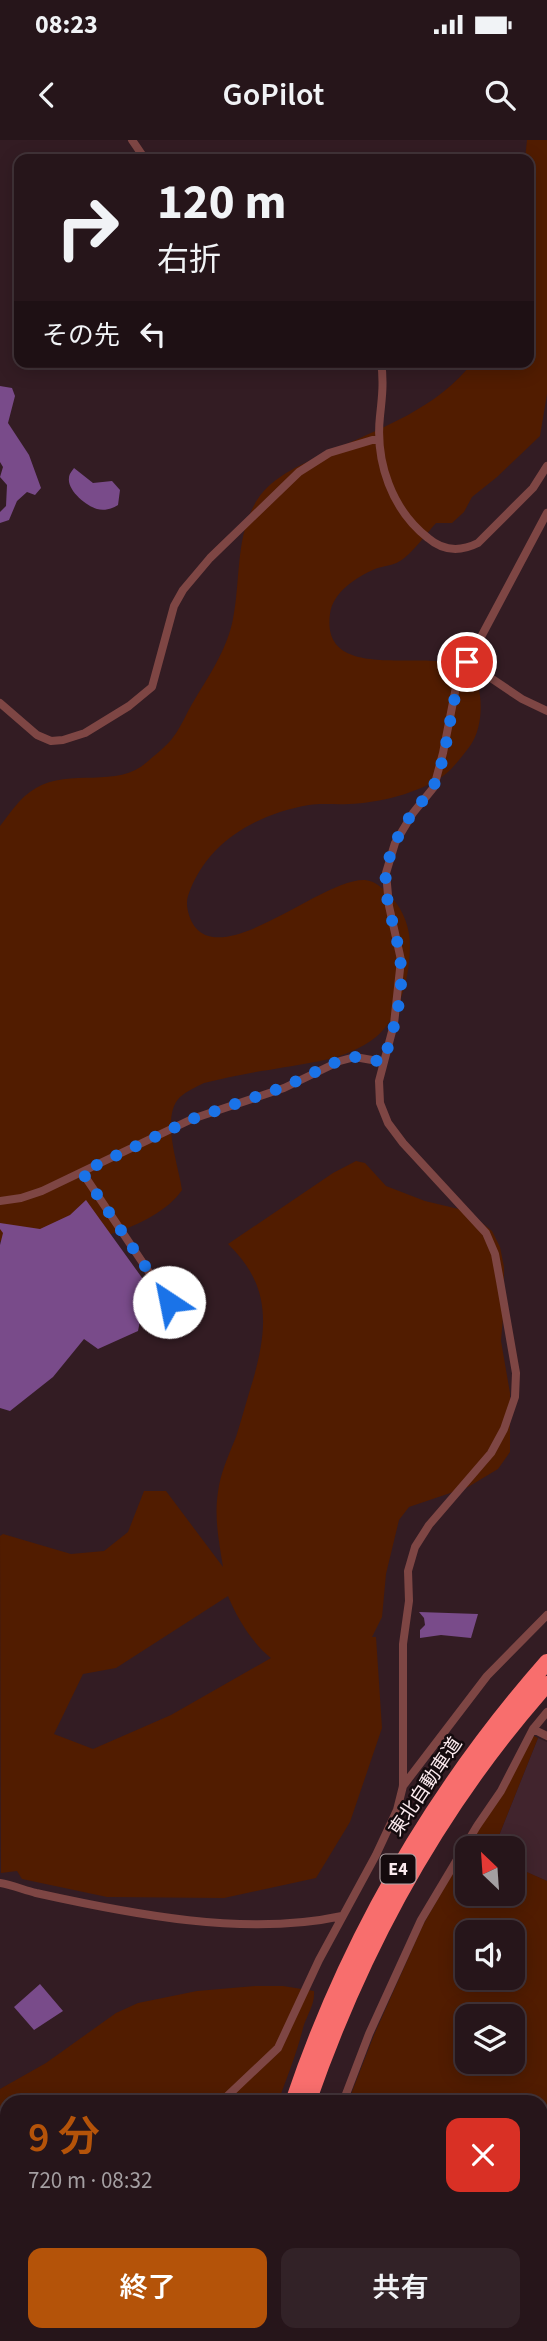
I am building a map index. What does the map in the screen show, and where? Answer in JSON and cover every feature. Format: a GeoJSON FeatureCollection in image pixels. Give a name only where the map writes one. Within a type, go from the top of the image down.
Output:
{"type":"FeatureCollection","features":[{"type":"Feature","properties":{"kind":"highway","name":"東北自動車道"},"geometry":{"type":"LineString","coordinates":[[295,2095],[338,1984],[365,1927],[409,1850],[459,1772],[547,1662]]}},
{"type":"Feature","properties":{"kind":"highway","name":"東北自動車道"},"geometry":{"type":"LineString","coordinates":[[311,2095],[351,1989],[378,1933],[421,1857],[471,1780],[509,1728],[547,1684]]}},
{"type":"Feature","properties":{"kind":"street"},"geometry":{"type":"LineString","coordinates":[[381,368],[383,398],[379,438],[380,455],[388,485],[403,513],[432,542],[447,549],[467,548],[489,534],[533,488],[547,466]]}},
{"type":"Feature","properties":{"kind":"street"},"geometry":{"type":"LineString","coordinates":[[0,703],[37,735],[56,741],[85,733],[130,706],[152,687],[174,606],[183,590],[210,558],[299,472],[329,453],[379,438]]}},
{"type":"Feature","properties":{"kind":"street"},"geometry":{"type":"LineString","coordinates":[[228,2095],[278,2048],[319,1960],[376,1855],[397,1810],[402,1786],[403,1644],[409,1601],[408,1571],[415,1547],[429,1525],[491,1453],[504,1429],[515,1397],[516,1373],[495,1254],[486,1233],[388,1123],[380,1103],[379,1081],[394,1024],[401,960],[389,906],[386,873],[395,843],[433,787],[443,753],[457,682],[547,513]]}},
{"type":"Feature","properties":{"kind":"street"},"geometry":{"type":"LineString","coordinates":[[467,662],[522,699],[547,711]]}},
{"type":"Feature","properties":{"kind":"street"},"geometry":{"type":"LineString","coordinates":[[0,1201],[30,1195],[192,1119],[284,1087],[340,1060],[355,1057],[383,1062]]}},
{"type":"Feature","properties":{"kind":"street"},"geometry":{"type":"LineString","coordinates":[[82,1172],[169,1302]]}},
{"type":"Feature","properties":{"kind":"street"},"geometry":{"type":"LineString","coordinates":[[402,1786],[487,1676],[547,1615]]}},
{"type":"Feature","properties":{"kind":"street"},"geometry":{"type":"LineString","coordinates":[[346,2095],[369,2034],[421,1920],[501,1791],[533,1728],[547,1712]]}},
{"type":"Feature","properties":{"kind":"street"},"geometry":{"type":"LineString","coordinates":[[533,1728],[547,1735]]}},
{"type":"Feature","properties":{"kind":"street"},"geometry":{"type":"LineString","coordinates":[[0,1883],[100,1906],[182,1920],[314,1922],[342,1916]]}},
{"type":"Feature","properties":{"kind":"shaded area"},"geometry":{"type":"Polygon","coordinates":[[[527,140],[547,140],[547,394],[540,436],[472,497],[464,512],[452,523],[436,523],[404,558],[367,573],[340,592],[330,614],[332,637],[343,651],[362,658],[455,664],[471,671],[478,682],[481,702],[476,735],[451,769],[422,787],[373,802],[319,804],[290,809],[253,824],[220,846],[207,860],[196,877],[187,900],[188,912],[195,927],[210,936],[229,936],[252,929],[347,883],[365,880],[373,882],[396,903],[406,920],[409,933],[406,983],[397,1007],[376,1037],[352,1051],[325,1060],[204,1083],[180,1097],[174,1106],[171,1129],[182,1190],[169,1204],[133,1226],[88,1241],[27,1256],[0,1241],[0,826],[20,800],[36,788],[63,779],[122,775],[147,762],[171,740],[226,642],[233,619],[245,528],[257,500],[272,483],[300,465],[408,415],[443,392],[468,368],[534,368],[534,154],[526,154],[527,140]]]}},
{"type":"Feature","properties":{"kind":"shaded area"},"geometry":{"type":"Polygon","coordinates":[[[0,386],[12,388],[15,396],[8,423],[29,455],[41,488],[35,495],[27,492],[17,501],[9,520],[0,523],[0,512],[6,506],[7,485],[0,477],[3,467],[0,462],[0,386]]]}},
{"type":"Feature","properties":{"kind":"shaded area"},"geometry":{"type":"Polygon","coordinates":[[[74,468],[93,483],[112,481],[120,490],[118,505],[100,510],[83,501],[69,483],[74,468]]]}},
{"type":"Feature","properties":{"kind":"shaded area"},"geometry":{"type":"Polygon","coordinates":[[[356,1161],[365,1163],[386,1186],[425,1201],[467,1211],[492,1231],[500,1247],[504,1267],[501,1341],[510,1393],[510,1452],[498,1469],[468,1487],[409,1507],[399,1520],[386,1574],[382,1617],[372,1637],[376,1637],[382,1728],[350,1822],[316,1878],[224,1898],[107,1897],[22,1879],[17,1871],[1,1873],[0,1536],[3,1534],[71,1554],[104,1551],[128,1532],[144,1491],[166,1491],[223,1567],[217,1520],[219,1485],[253,1380],[263,1324],[259,1291],[252,1275],[228,1244],[333,1173],[356,1161]],[[228,1596],[116,1668],[83,1674],[54,1734],[93,1749],[171,1715],[271,1658],[251,1638],[228,1596]]]}},
{"type":"Feature","properties":{"kind":"shaded area"},"geometry":{"type":"Polygon","coordinates":[[[86,1200],[153,1293],[143,1306],[138,1331],[98,1349],[84,1339],[53,1377],[10,1411],[0,1408],[0,1245],[3,1233],[0,1223],[40,1229],[70,1215],[86,1200]]]}},
{"type":"Feature","properties":{"kind":"shaded area"},"geometry":{"type":"Polygon","coordinates":[[[419,1612],[478,1614],[471,1638],[441,1635],[420,1638],[420,1630],[425,1625],[419,1612]]]}},
{"type":"Feature","properties":{"kind":"shaded area"},"geometry":{"type":"Polygon","coordinates":[[[532,1735],[538,1738],[499,1836],[474,1836],[532,1735]]]}},
{"type":"Feature","properties":{"kind":"shaded area"},"geometry":{"type":"Polygon","coordinates":[[[538,1738],[547,1742],[547,1881],[525,1872],[525,1836],[499,1836],[538,1738]]]}},
{"type":"Feature","properties":{"kind":"shaded area"},"geometry":{"type":"Polygon","coordinates":[[[455,1869],[455,1906],[525,1906],[525,1871],[547,1881],[547,2095],[351,2095],[423,1925],[455,1869]]]}},
{"type":"Feature","properties":{"kind":"shaded area"},"geometry":{"type":"Polygon","coordinates":[[[40,1984],[63,2011],[34,2030],[14,2007],[40,1984]]]}},
{"type":"Feature","properties":{"kind":"shaded area"},"geometry":{"type":"Polygon","coordinates":[[[283,1986],[314,1991],[312,2005],[281,2095],[0,2095],[0,2089],[46,2063],[116,2013],[138,2003],[197,1991],[283,1986]]]}},
{"type":"Feature","properties":{"kind":"route"},"geometry":{"type":"LineString","coordinates":[[169,1302],[82,1172],[192,1119],[284,1087],[340,1060],[355,1057],[383,1062],[394,1024],[401,960],[389,906],[386,873],[395,843],[433,787],[443,753],[457,682],[467,662]]}}]}
